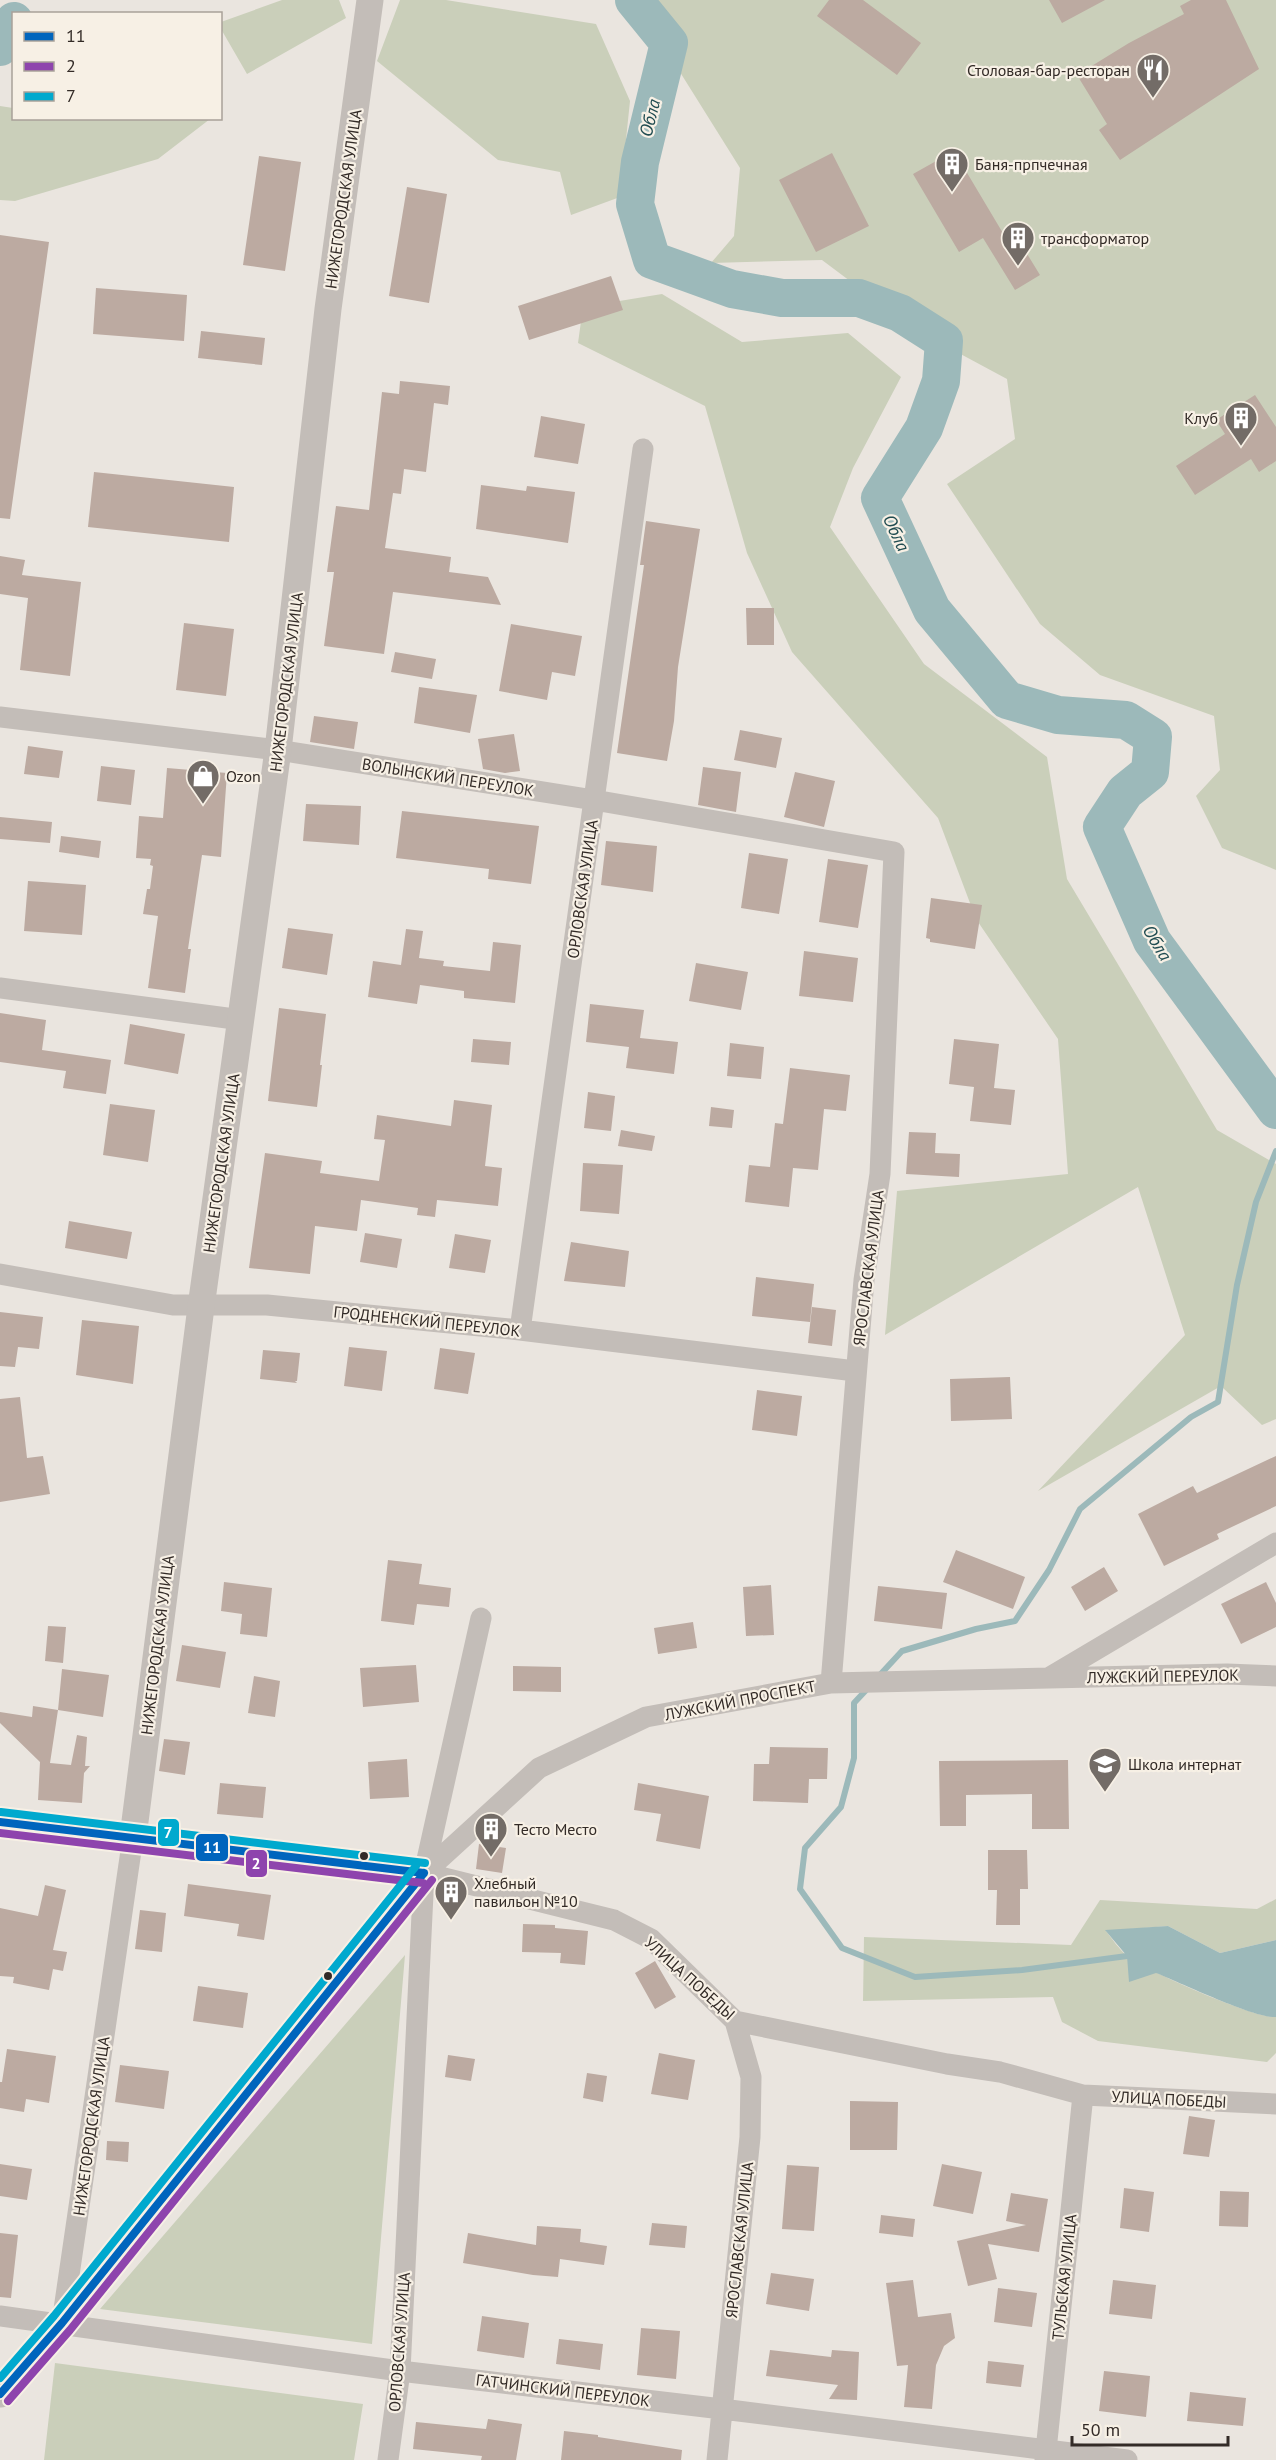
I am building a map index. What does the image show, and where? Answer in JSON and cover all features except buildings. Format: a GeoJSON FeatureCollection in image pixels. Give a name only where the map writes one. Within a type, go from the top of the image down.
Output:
{"type":"FeatureCollection","features":[{"type":"Feature","properties":{"kind":"street","name":"НИЖЕГОРОДСКАЯ УЛИЦА"},"geometry":{"type":"LineString","coordinates":[[62,2323],[133,1837],[201,1307],[278,750],[327,321],[370,1]]}},
{"type":"Feature","properties":{"kind":"street","name":"ОРЛОВСКАЯ УЛИЦА"},"geometry":{"type":"LineString","coordinates":[[520,1329],[643,449]]}},
{"type":"Feature","properties":{"kind":"street","name":"ВОЛЫНСКИЙ ПЕРЕУЛОК"},"geometry":{"type":"LineString","coordinates":[[0,717],[278,750],[594,800],[894,852]]}},
{"type":"Feature","properties":{"kind":"street","name":"ЯРОСЛАВСКАЯ УЛИЦА"},"geometry":{"type":"LineString","coordinates":[[831,1683],[853,1434],[855,1371],[864,1280],[880,1174],[894,852]]}},
{"type":"Feature","properties":{"kind":"street"},"geometry":{"type":"LineString","coordinates":[[0,988],[242,1020]]}},
{"type":"Feature","properties":{"kind":"street","name":"ГРОДНЕНСКИЙ ПЕРЕУЛОК"},"geometry":{"type":"LineString","coordinates":[[0,1274],[173,1305],[201,1307],[267,1305],[520,1329],[855,1371]]}},
{"type":"Feature","properties":{"kind":"street","name":"ЛУЖСКИЙ ПРОСПЕКТ"},"geometry":{"type":"LineString","coordinates":[[0,2394],[62,2323],[424,1873],[539,1768],[646,1717],[831,1683],[1049,1677],[1276,1543]]}},
{"type":"Feature","properties":{"kind":"street","name":"ОРЛОВСКАЯ УЛИЦА"},"geometry":{"type":"LineString","coordinates":[[388,2460],[400,2372],[424,1873],[481,1618]]}},
{"type":"Feature","properties":{"kind":"street","name":"ЛУЖСКИЙ ПЕРЕУЛОК"},"geometry":{"type":"LineString","coordinates":[[1049,1677],[1227,1674],[1276,1676]]}},
{"type":"Feature","properties":{"kind":"street","name":"УЛИЦА ПОБЕДЫ"},"geometry":{"type":"LineString","coordinates":[[0,1822],[424,1873],[614,1920],[651,1939],[735,2021],[946,2064],[1000,2072],[1083,2095],[1276,2104]]}},
{"type":"Feature","properties":{"kind":"street","name":"ЯРОСЛАВСКАЯ УЛИЦА"},"geometry":{"type":"LineString","coordinates":[[717,2460],[750,2137],[751,2077],[735,2021]]}},
{"type":"Feature","properties":{"kind":"street","name":"ТУЛЬСКАЯ УЛИЦА"},"geometry":{"type":"LineString","coordinates":[[1046,2455],[1083,2095]]}},
{"type":"Feature","properties":{"kind":"street","name":"ГАТЧИНСКИЙ ПЕРЕУЛОК"},"geometry":{"type":"LineString","coordinates":[[0,2316],[400,2372],[722,2409],[1046,2455],[1127,2460]]}},
{"type":"Feature","properties":{"kind":"green space"},"geometry":{"type":"Polygon","coordinates":[[[282,0],[339,0],[346,18],[247,74],[222,31],[222,22],[282,0]]]}},
{"type":"Feature","properties":{"kind":"green space"},"geometry":{"type":"Polygon","coordinates":[[[400,0],[446,0],[596,24],[630,101],[620,197],[571,215],[560,172],[498,160],[377,61],[400,0]]]}},
{"type":"Feature","properties":{"kind":"green space"},"geometry":{"type":"Polygon","coordinates":[[[626,0],[1276,0],[1276,870],[1222,848],[1196,796],[1220,770],[1214,716],[1100,675],[1040,624],[947,484],[1015,439],[1007,379],[914,329],[822,260],[711,263],[734,236],[740,168],[643,13],[626,0]]]}},
{"type":"Feature","properties":{"kind":"green space"},"geometry":{"type":"Polygon","coordinates":[[[0,106],[12,108],[12,120],[209,120],[158,159],[15,201],[0,200],[0,106]]]}},
{"type":"Feature","properties":{"kind":"green space"},"geometry":{"type":"Polygon","coordinates":[[[662,294],[742,342],[848,333],[901,377],[853,468],[830,527],[924,664],[1047,757],[1067,879],[1217,1130],[1276,1164],[1276,1419],[1262,1425],[1221,1386],[1038,1491],[1185,1335],[1138,1187],[885,1335],[897,1191],[1068,1174],[1058,1039],[976,919],[938,818],[792,652],[747,553],[705,406],[578,343],[583,307],[662,294]]]}},
{"type":"Feature","properties":{"kind":"green space"},"geometry":{"type":"Polygon","coordinates":[[[1276,1899],[1276,1940],[1220,1953],[1168,1926],[1106,1931],[1118,1947],[1137,1963],[1225,2002],[1265,2016],[1276,2017],[1276,2053],[1267,2062],[1098,2041],[1062,2022],[1053,1997],[863,2001],[864,1937],[1071,1945],[1100,1900],[1257,1909],[1276,1899]]]}},
{"type":"Feature","properties":{"kind":"green space"},"geometry":{"type":"Polygon","coordinates":[[[405,1955],[372,2344],[100,2309],[405,1955]]]}},
{"type":"Feature","properties":{"kind":"green space"},"geometry":{"type":"Polygon","coordinates":[[[55,2363],[363,2404],[354,2460],[44,2460],[55,2363]]]}},
{"type":"Feature","properties":{"kind":"water"},"geometry":{"type":"Polygon","coordinates":[[[1168,1926],[1220,1953],[1276,1940],[1276,2017],[1235,2006],[1156,1973],[1129,1982],[1127,1956],[1105,1930],[1168,1926]]]}},
{"type":"Feature","properties":{"kind":"waterway","name":"Обла"},"geometry":{"type":"LineString","coordinates":[[634,0],[669,43],[640,162],[635,204],[652,260],[732,289],[782,298],[859,298],[900,313],[944,341],[941,381],[924,428],[880,498],[932,610],[1007,700],[1058,715],[1126,720],[1153,737],[1150,772],[1125,792],[1102,827],[1152,941],[1276,1110]]}},
{"type":"Feature","properties":{"kind":"waterway","name":"Обла"},"geometry":{"type":"LineString","coordinates":[[0,47],[12,25]]}},
{"type":"Feature","properties":{"kind":"waterway"},"geometry":{"type":"LineString","coordinates":[[878,1677],[902,1651],[976,1629],[1015,1621],[1049,1570],[1080,1509],[1191,1417],[1218,1402],[1237,1285],[1256,1202],[1276,1151]]}},
{"type":"Feature","properties":{"kind":"waterway"},"geometry":{"type":"LineString","coordinates":[[869,1687],[854,1703],[854,1758],[841,1807],[805,1848],[800,1889],[842,1948],[915,1977],[1022,1970],[1127,1956]]}},
{"type":"Feature","properties":{"kind":"transit line","name":"7"},"geometry":{"type":"LineString","coordinates":[[1,1812],[425,1863]]}},
{"type":"Feature","properties":{"kind":"transit line","name":"11"},"geometry":{"type":"LineString","coordinates":[[0,1822],[424,1873]]}},
{"type":"Feature","properties":{"kind":"transit line","name":"2"},"geometry":{"type":"LineString","coordinates":[[0,1833],[423,1883]]}},
{"type":"Feature","properties":{"kind":"transit line","name":"7"},"geometry":{"type":"LineString","coordinates":[[0,2378],[54,2316],[416,1866]]}},
{"type":"Feature","properties":{"kind":"transit line","name":"11"},"geometry":{"type":"LineString","coordinates":[[0,2394],[62,2323],[424,1873]]}},
{"type":"Feature","properties":{"kind":"transit line","name":"2"},"geometry":{"type":"LineString","coordinates":[[8,2401],[70,2330],[432,1880]]}},
{"type":"Feature","properties":{"kind":"place","name":"Столовая-бар-ресторан"},"geometry":{"type":"Point","coordinates":[1153,99]}},
{"type":"Feature","properties":{"kind":"place","name":"Баня-прпчечная"},"geometry":{"type":"Point","coordinates":[952,193]}},
{"type":"Feature","properties":{"kind":"place","name":"трансформатор"},"geometry":{"type":"Point","coordinates":[1018,267]}},
{"type":"Feature","properties":{"kind":"place","name":"Клуб"},"geometry":{"type":"Point","coordinates":[1241,447]}},
{"type":"Feature","properties":{"kind":"place","name":"Ozon"},"geometry":{"type":"Point","coordinates":[203,805]}},
{"type":"Feature","properties":{"kind":"place","name":"Школа интернат"},"geometry":{"type":"Point","coordinates":[1105,1793]}},
{"type":"Feature","properties":{"kind":"place","name":"Тесто Место"},"geometry":{"type":"Point","coordinates":[491,1858]}},
{"type":"Feature","properties":{"kind":"place","name":"Хлебный павильон №10"},"geometry":{"type":"Point","coordinates":[451,1921]}}]}
